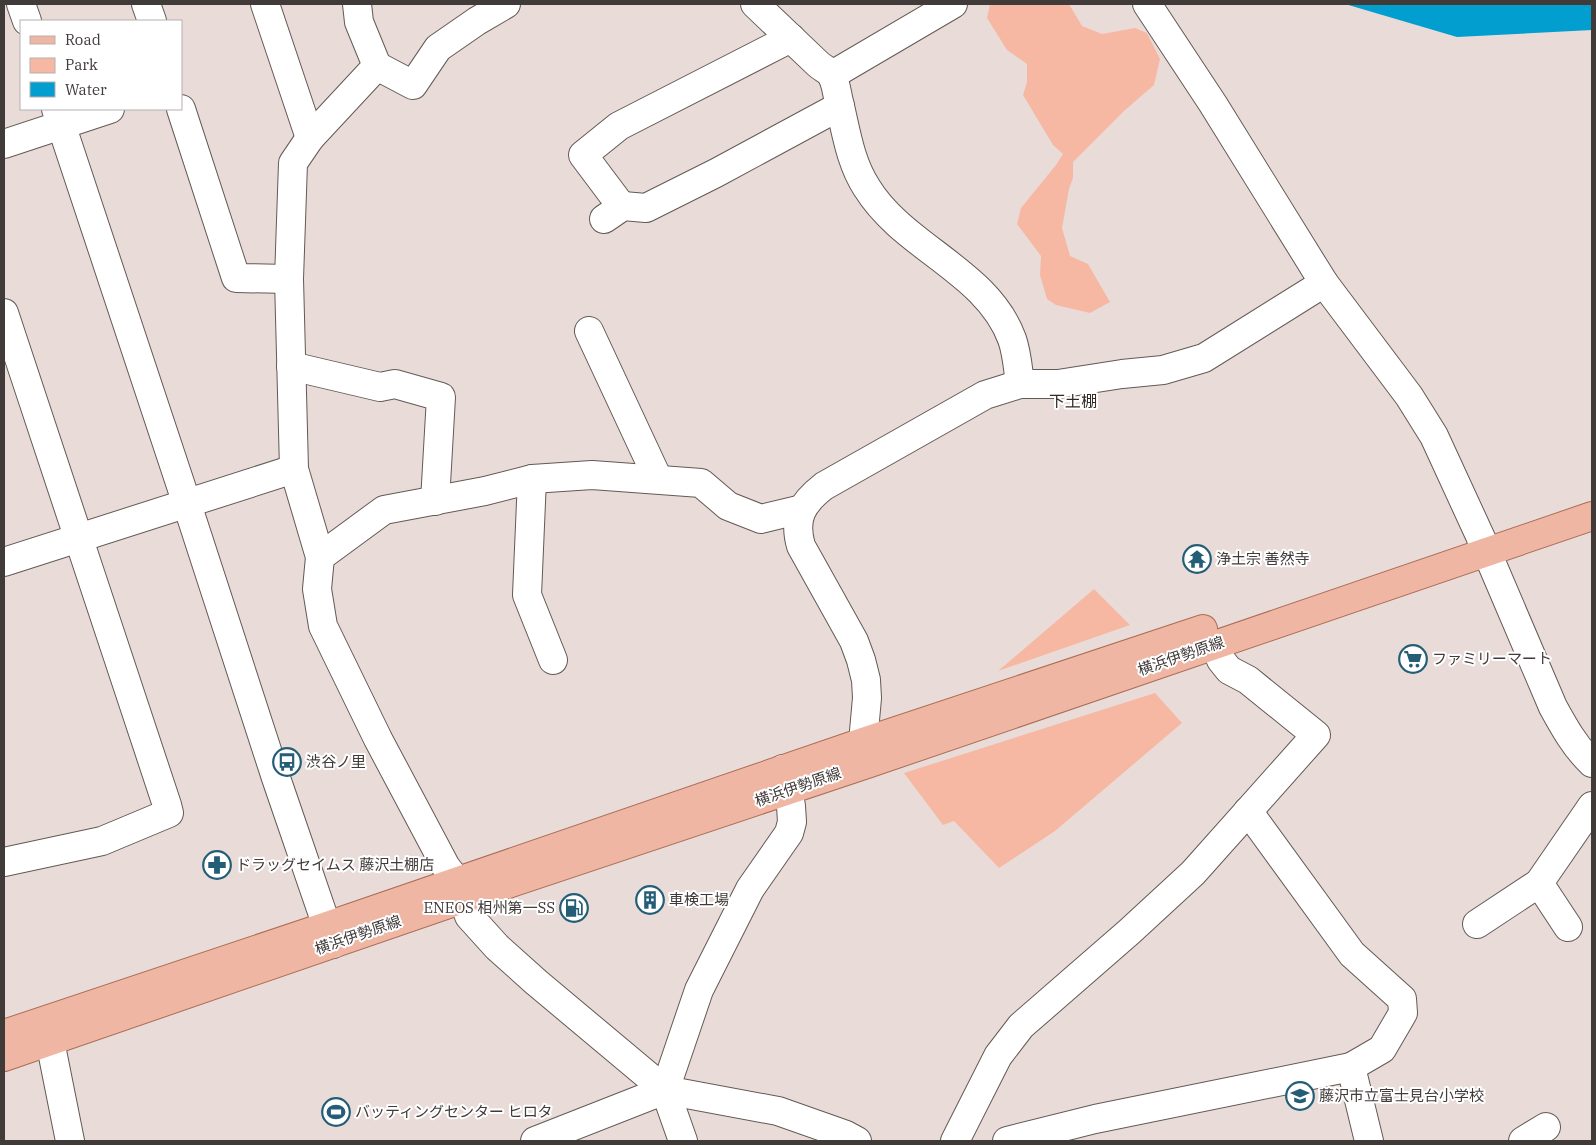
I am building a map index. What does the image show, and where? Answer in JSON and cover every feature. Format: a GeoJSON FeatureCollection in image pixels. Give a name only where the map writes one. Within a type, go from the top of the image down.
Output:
{"type":"FeatureCollection","features":[{"type":"Feature","properties":{"kind":"main road","name":"横浜伊勢原線"},"geometry":{"type":"LineString","coordinates":[[786,780],[842,771],[1215,645],[1483,544],[1592,497]]}},
{"type":"Feature","properties":{"kind":"main road","name":"横浜伊勢原線"},"geometry":{"type":"LineString","coordinates":[[4,1057],[330,935],[786,780],[863,742],[1483,544],[1592,516]]}},
{"type":"Feature","properties":{"kind":"main road","name":"横浜伊勢原線"},"geometry":{"type":"LineString","coordinates":[[4,1034],[330,935]]}},
{"type":"Feature","properties":{"kind":"street"},"geometry":{"type":"LineString","coordinates":[[21,4],[27,20]]}},
{"type":"Feature","properties":{"kind":"street"},"geometry":{"type":"LineString","coordinates":[[146,4],[152,20]]}},
{"type":"Feature","properties":{"kind":"street"},"geometry":{"type":"LineString","coordinates":[[265,4],[310,138]]}},
{"type":"Feature","properties":{"kind":"street"},"geometry":{"type":"LineString","coordinates":[[357,4],[359,22],[377,66],[412,85],[438,48],[476,21],[506,4]]}},
{"type":"Feature","properties":{"kind":"street"},"geometry":{"type":"LineString","coordinates":[[755,4],[832,75],[849,148],[856,169],[866,188],[877,202],[916,240],[964,276],[987,297],[1004,322],[1012,339],[1020,384]]}},
{"type":"Feature","properties":{"kind":"street"},"geometry":{"type":"LineString","coordinates":[[832,75],[953,4]]}},
{"type":"Feature","properties":{"kind":"street"},"geometry":{"type":"LineString","coordinates":[[1146,4],[1213,104],[1324,283],[1409,396],[1434,436],[1553,707],[1566,732],[1592,763]]}},
{"type":"Feature","properties":{"kind":"street"},"geometry":{"type":"LineString","coordinates":[[791,38],[619,126],[583,155],[613,213],[646,208],[716,173],[840,106]]}},
{"type":"Feature","properties":{"kind":"street"},"geometry":{"type":"LineString","coordinates":[[377,66],[310,138],[293,163],[288,280],[294,469],[320,557],[318,589],[323,626],[378,739],[460,890],[469,916],[496,947],[665,1090],[778,1111],[857,1141]]}},
{"type":"Feature","properties":{"kind":"street"},"geometry":{"type":"LineString","coordinates":[[4,144],[58,117],[104,110]]}},
{"type":"Feature","properties":{"kind":"street"},"geometry":{"type":"LineString","coordinates":[[181,110],[236,278],[288,280]]}},
{"type":"Feature","properties":{"kind":"street"},"geometry":{"type":"LineString","coordinates":[[58,117],[273,769],[330,935]]}},
{"type":"Feature","properties":{"kind":"street"},"geometry":{"type":"LineString","coordinates":[[842,771],[863,742],[867,698],[866,680],[854,641],[801,546],[798,534],[798,521],[802,508],[812,495],[824,486],[985,395],[1020,384],[1058,384],[1163,370],[1204,358],[1324,283]]}},
{"type":"Feature","properties":{"kind":"street"},"geometry":{"type":"LineString","coordinates":[[4,313],[167,805],[168,813],[102,841],[4,862]]}},
{"type":"Feature","properties":{"kind":"street"},"geometry":{"type":"LineString","coordinates":[[589,331],[658,480]]}},
{"type":"Feature","properties":{"kind":"street"},"geometry":{"type":"LineString","coordinates":[[291,366],[380,387],[395,384],[441,397],[435,501]]}},
{"type":"Feature","properties":{"kind":"street"},"geometry":{"type":"LineString","coordinates":[[4,562],[294,469]]}},
{"type":"Feature","properties":{"kind":"street"},"geometry":{"type":"LineString","coordinates":[[320,557],[384,510],[485,491],[532,479],[592,475],[701,483],[728,506],[760,519],[802,508]]}},
{"type":"Feature","properties":{"kind":"street"},"geometry":{"type":"LineString","coordinates":[[532,479],[527,595],[553,660]]}},
{"type":"Feature","properties":{"kind":"street"},"geometry":{"type":"LineString","coordinates":[[955,1141],[998,1056],[1021,1026],[1129,932],[1193,873],[1316,735],[1248,680],[1230,670],[1221,660],[1215,645]]}},
{"type":"Feature","properties":{"kind":"street"},"geometry":{"type":"LineString","coordinates":[[683,1141],[665,1090],[699,990],[750,889],[789,833],[792,822],[786,780]]}},
{"type":"Feature","properties":{"kind":"street"},"geometry":{"type":"LineString","coordinates":[[1477,924],[1539,882],[1592,806]]}},
{"type":"Feature","properties":{"kind":"street"},"geometry":{"type":"LineString","coordinates":[[1006,1141],[1095,1119],[1351,1067],[1382,1049],[1403,1013],[1402,998],[1352,954],[1248,812]]}},
{"type":"Feature","properties":{"kind":"street"},"geometry":{"type":"LineString","coordinates":[[1539,882],[1568,927]]}},
{"type":"Feature","properties":{"kind":"street"},"geometry":{"type":"LineString","coordinates":[[50,1041],[70,1141]]}},
{"type":"Feature","properties":{"kind":"street"},"geometry":{"type":"LineString","coordinates":[[1351,1067],[1369,1141]]}},
{"type":"Feature","properties":{"kind":"street"},"geometry":{"type":"LineString","coordinates":[[534,1141],[665,1090]]}},
{"type":"Feature","properties":{"kind":"green space"},"geometry":{"type":"Polygon","coordinates":[[[990,4],[1069,4],[1082,26],[1102,34],[1135,28],[1147,33],[1160,59],[1154,85],[1124,111],[1073,162],[1073,178],[1069,189],[1062,228],[1070,256],[1088,264],[1110,302],[1090,313],[1056,305],[1047,299],[1040,275],[1041,256],[1017,224],[1021,208],[1063,154],[1053,145],[1023,95],[1027,82],[1027,64],[1007,50],[987,18],[990,4]]]}},
{"type":"Feature","properties":{"kind":"green space"},"geometry":{"type":"Polygon","coordinates":[[[1094,589],[1130,625],[998,671],[1094,589]]]}},
{"type":"Feature","properties":{"kind":"green space"},"geometry":{"type":"Polygon","coordinates":[[[1155,693],[1182,723],[1055,831],[999,868],[954,821],[943,825],[904,773],[1155,693]]]}},
{"type":"Feature","properties":{"kind":"water"},"geometry":{"type":"Polygon","coordinates":[[[1345,4],[1592,4],[1592,30],[1457,37],[1345,4]]]}},
{"type":"Feature","properties":{"kind":"place","name":"浄土宗 善然寺"},"geometry":{"type":"Point","coordinates":[1197,559]}},
{"type":"Feature","properties":{"kind":"place","name":"ファミリーマート"},"geometry":{"type":"Point","coordinates":[1413,659]}},
{"type":"Feature","properties":{"kind":"place","name":"渋谷ノ里"},"geometry":{"type":"Point","coordinates":[287,762]}},
{"type":"Feature","properties":{"kind":"place","name":"ドラッグセイムス 藤沢土棚店"},"geometry":{"type":"Point","coordinates":[217,865]}},
{"type":"Feature","properties":{"kind":"place","name":"車検工場"},"geometry":{"type":"Point","coordinates":[650,900]}},
{"type":"Feature","properties":{"kind":"place","name":"ENEOS 相州第一SS"},"geometry":{"type":"Point","coordinates":[574,908]}},
{"type":"Feature","properties":{"kind":"place","name":"藤沢市立富士見台小学校"},"geometry":{"type":"Point","coordinates":[1300,1096]}},
{"type":"Feature","properties":{"kind":"place","name":"バッティングセンター ヒロタ"},"geometry":{"type":"Point","coordinates":[336,1112]}},
{"type":"Feature","properties":{"kind":"district","name":"下土棚"},"geometry":{"type":"Point","coordinates":[1073,401]}}]}
